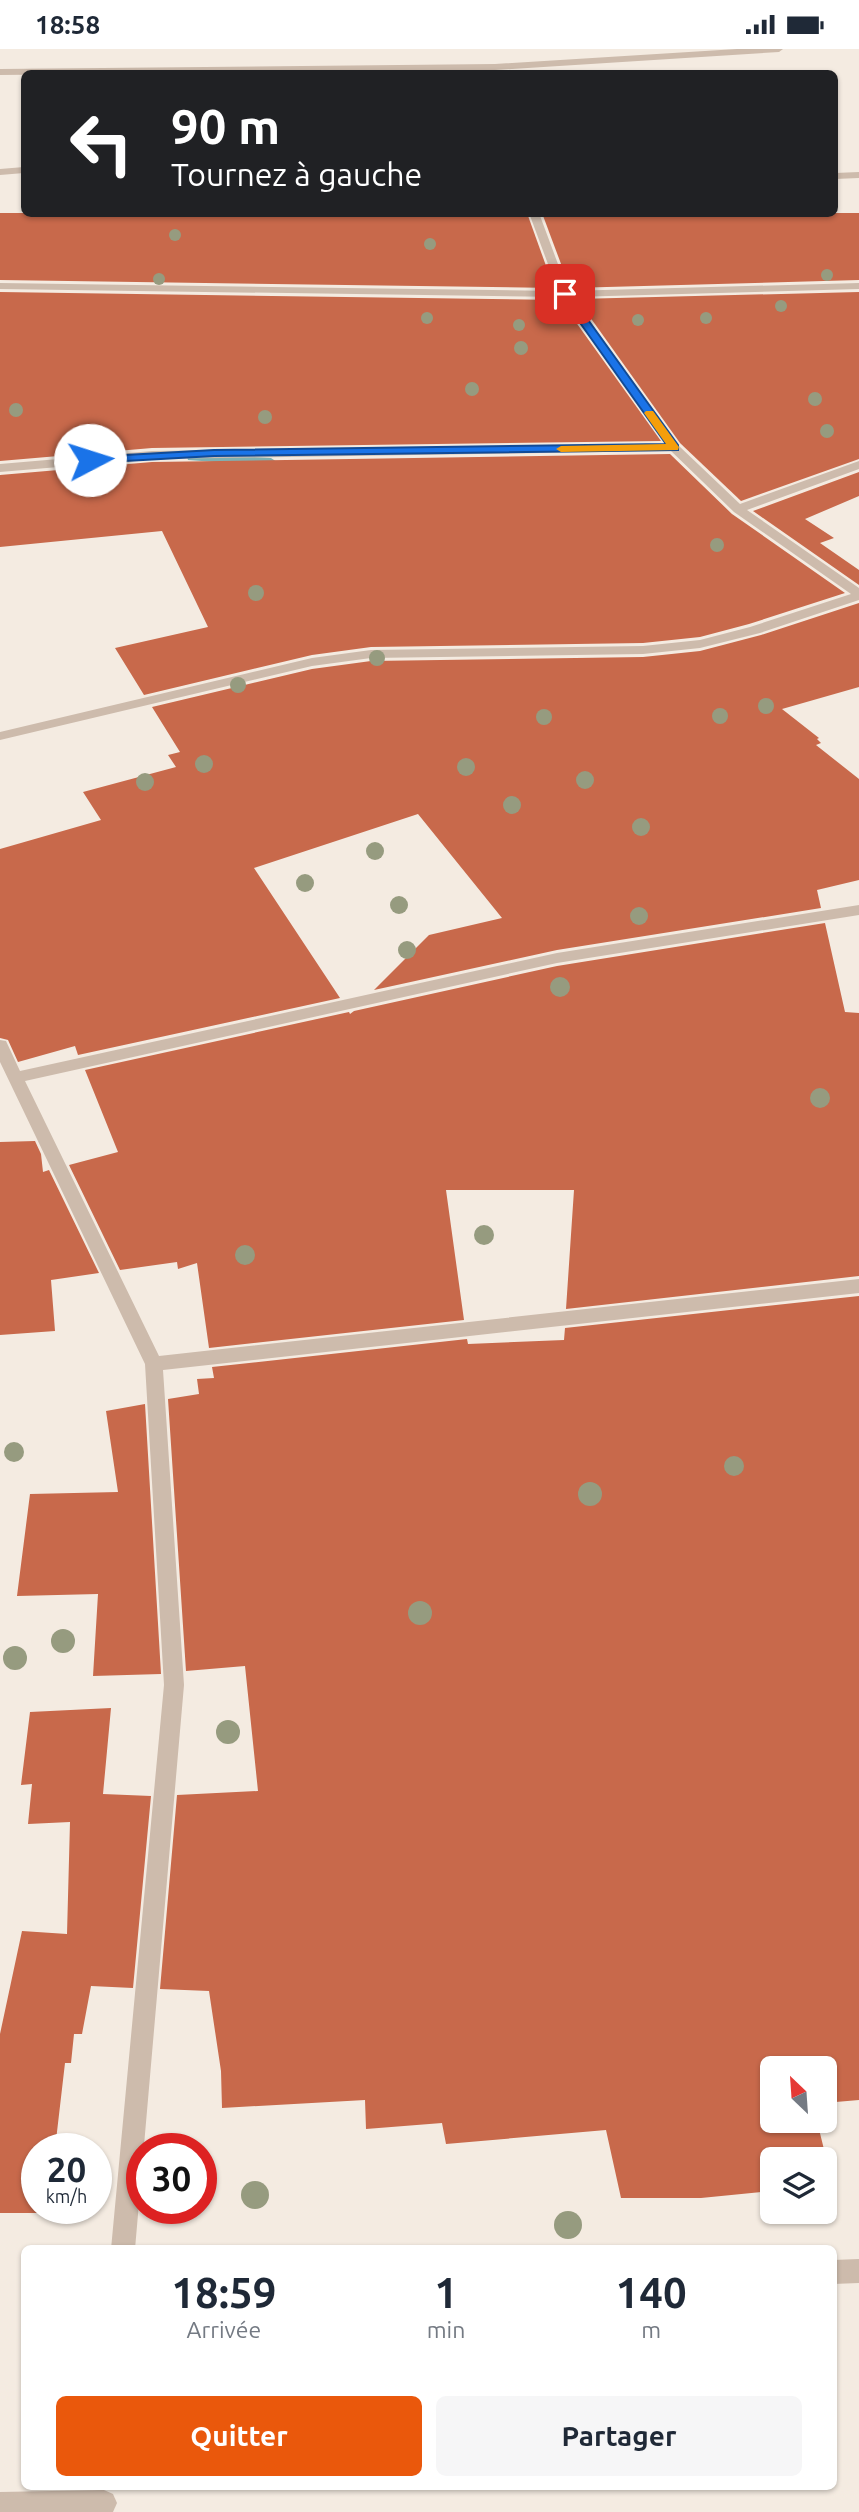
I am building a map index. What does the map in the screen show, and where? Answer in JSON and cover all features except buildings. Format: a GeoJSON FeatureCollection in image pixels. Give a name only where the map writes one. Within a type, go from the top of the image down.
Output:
{"type":"FeatureCollection","features":[{"type":"Feature","properties":{"kind":"street"},"geometry":{"type":"LineString","coordinates":[[496,70],[779,49]]}},
{"type":"Feature","properties":{"kind":"street"},"geometry":{"type":"LineString","coordinates":[[0,72],[21,72]]}},
{"type":"Feature","properties":{"kind":"street"},"geometry":{"type":"LineString","coordinates":[[0,171],[21,170]]}},
{"type":"Feature","properties":{"kind":"street"},"geometry":{"type":"LineString","coordinates":[[838,176],[859,175]]}},
{"type":"Feature","properties":{"kind":"street"},"geometry":{"type":"LineString","coordinates":[[536,217],[565,294],[674,447],[738,509],[859,595]]}},
{"type":"Feature","properties":{"kind":"street"},"geometry":{"type":"LineString","coordinates":[[0,286],[565,294],[859,286]]}},
{"type":"Feature","properties":{"kind":"street"},"geometry":{"type":"LineString","coordinates":[[0,468],[152,455],[674,447]]}},
{"type":"Feature","properties":{"kind":"street"},"geometry":{"type":"LineString","coordinates":[[738,509],[859,465]]}},
{"type":"Feature","properties":{"kind":"street"},"geometry":{"type":"LineString","coordinates":[[0,736],[312,662],[371,654],[643,650],[699,644],[755,630],[859,595]]}},
{"type":"Feature","properties":{"kind":"street"},"geometry":{"type":"LineString","coordinates":[[17,1077],[557,958],[859,910]]}},
{"type":"Feature","properties":{"kind":"street"},"geometry":{"type":"LineString","coordinates":[[0,1045],[154,1364],[174,1685],[123,2245]]}},
{"type":"Feature","properties":{"kind":"street"},"geometry":{"type":"LineString","coordinates":[[154,1364],[859,1286]]}},
{"type":"Feature","properties":{"kind":"street"},"geometry":{"type":"LineString","coordinates":[[837,2272],[859,2271]]}},
{"type":"Feature","properties":{"kind":"street"},"geometry":{"type":"LineString","coordinates":[[0,2505],[104,2500]]}},
{"type":"Feature","properties":{"kind":"waterway"},"geometry":{"type":"LineString","coordinates":[[193,457],[271,462]]}},
{"type":"Feature","properties":{"kind":"slow traffic"},"geometry":{"type":"LineString","coordinates":[[561,449],[674,447],[650,413]]}},
{"type":"Feature","properties":{"kind":"route"},"geometry":{"type":"LineString","coordinates":[[90,460],[214,453],[674,447],[565,294]]}}]}
